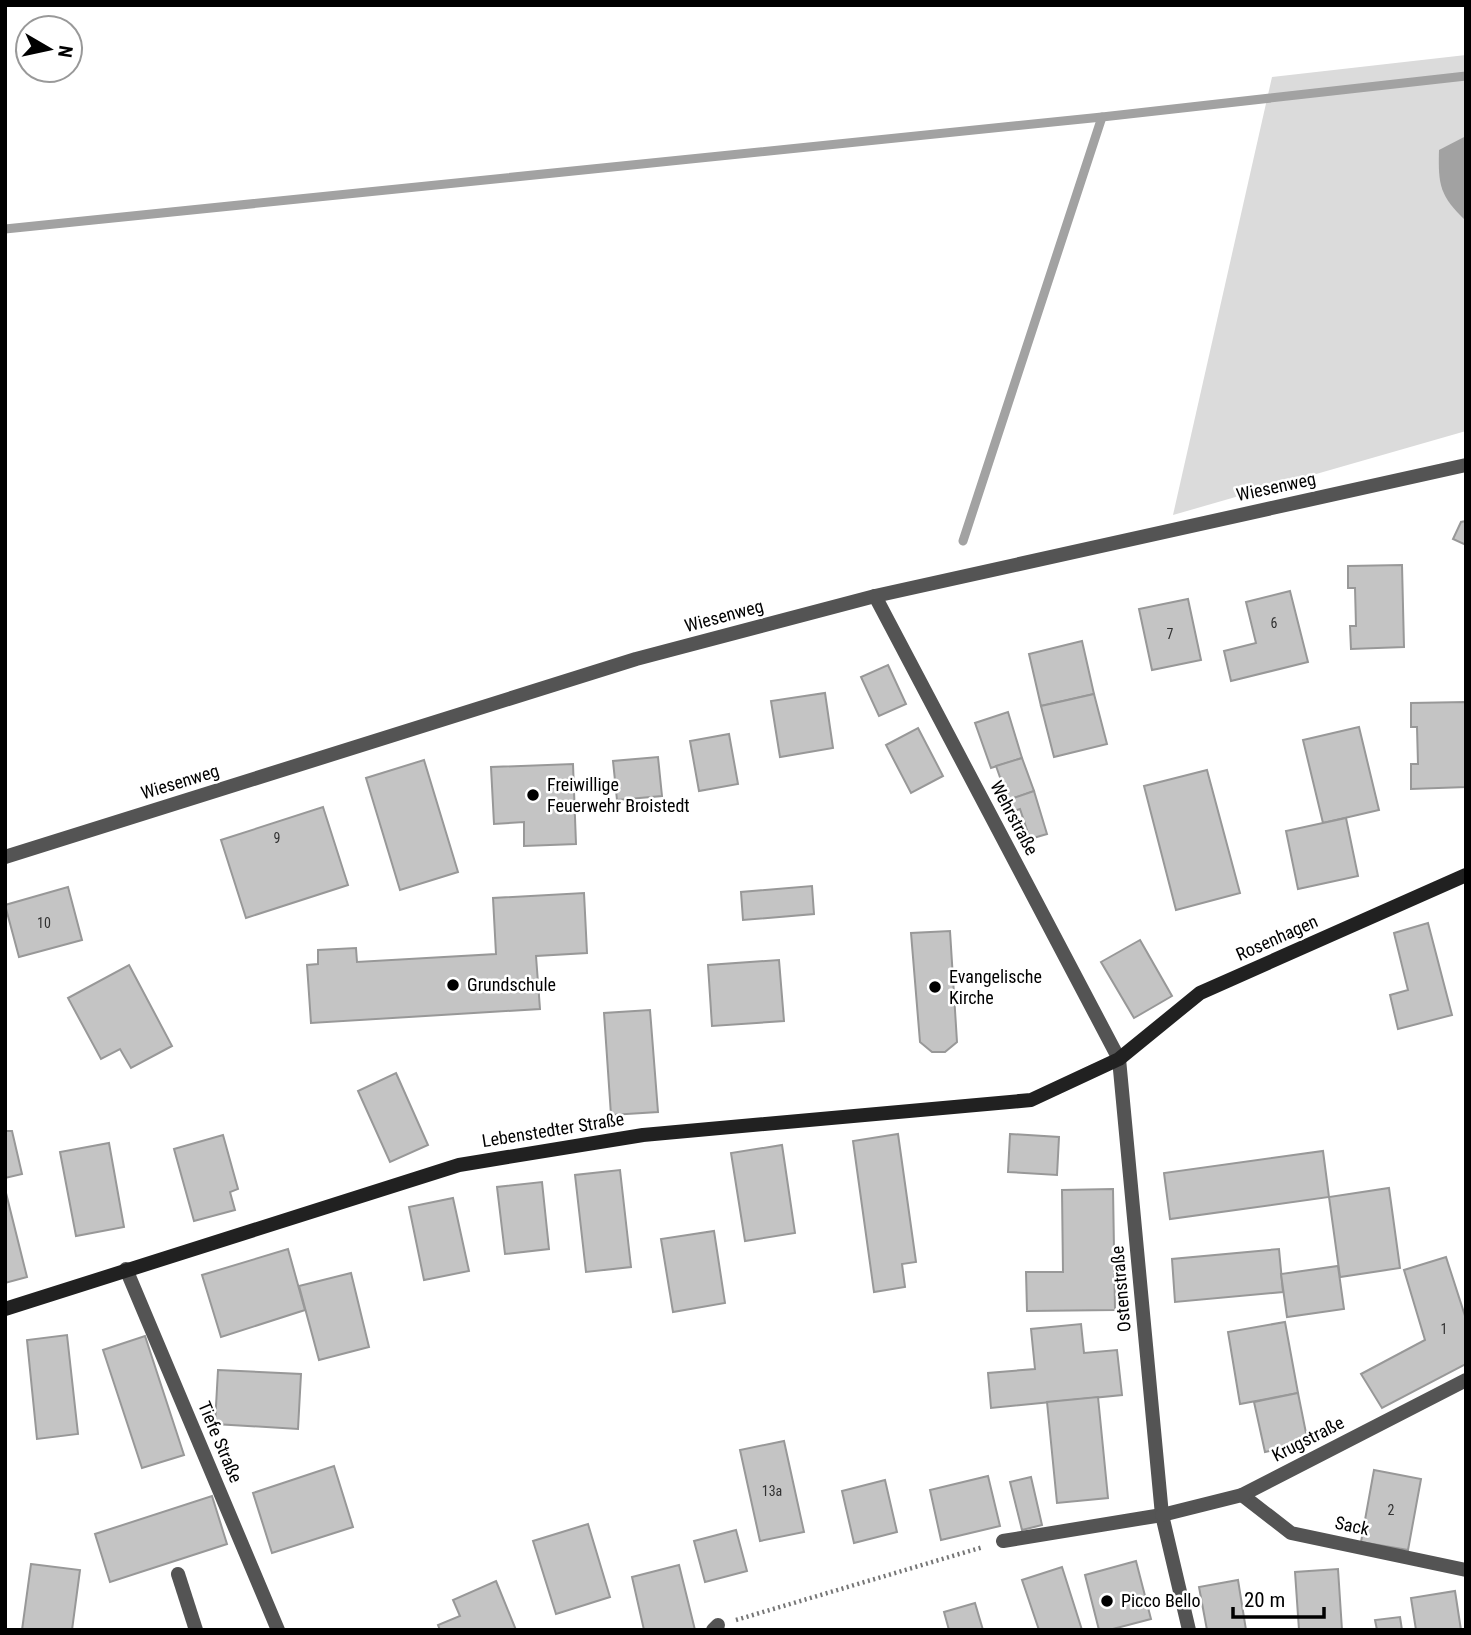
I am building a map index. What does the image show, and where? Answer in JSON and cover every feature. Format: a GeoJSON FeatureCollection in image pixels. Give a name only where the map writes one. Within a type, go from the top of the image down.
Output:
{"type":"FeatureCollection","features":[{"type":"Feature","properties":{"kind":"street","name":"Wiesenweg"},"geometry":{"type":"LineString","coordinates":[[5,857],[636,659],[874,596],[1466,465]]}},
{"type":"Feature","properties":{"kind":"street","name":"Wehrstraße"},"geometry":{"type":"LineString","coordinates":[[874,596],[1119,1059]]}},
{"type":"Feature","properties":{"kind":"street","name":"Rosenhagen"},"geometry":{"type":"LineString","coordinates":[[1119,1059],[1200,993],[1466,875]]}},
{"type":"Feature","properties":{"kind":"street","name":"Lebenstedter Straße"},"geometry":{"type":"LineString","coordinates":[[5,1309],[458,1165],[643,1135],[1031,1100],[1119,1059]]}},
{"type":"Feature","properties":{"kind":"street","name":"Ostenstraße"},"geometry":{"type":"LineString","coordinates":[[1119,1059],[1162,1515],[1189,1630]]}},
{"type":"Feature","properties":{"kind":"street","name":"Tiefe Straße"},"geometry":{"type":"LineString","coordinates":[[126,1269],[278,1630]]}},
{"type":"Feature","properties":{"kind":"street","name":"Krugstraße"},"geometry":{"type":"LineString","coordinates":[[1162,1515],[1242,1495],[1466,1380]]}},
{"type":"Feature","properties":{"kind":"street","name":"Sack"},"geometry":{"type":"LineString","coordinates":[[1242,1495],[1292,1533],[1466,1570]]}},
{"type":"Feature","properties":{"kind":"street"},"geometry":{"type":"LineString","coordinates":[[1003,1541],[1162,1515]]}},
{"type":"Feature","properties":{"kind":"street"},"geometry":{"type":"LineString","coordinates":[[178,1574],[196,1630]]}},
{"type":"Feature","properties":{"kind":"path"},"geometry":{"type":"LineString","coordinates":[[716,1628],[1003,1541]]}},
{"type":"Feature","properties":{"kind":"shaded area"},"geometry":{"type":"Polygon","coordinates":[[[1466,55],[1466,431],[1173,515],[1272,77],[1466,55]]]}},
{"type":"Feature","properties":{"kind":"shaded area"},"geometry":{"type":"Polygon","coordinates":[[[1466,136],[1466,221],[1442,190],[1439,150],[1466,136]]]}},
{"type":"Feature","properties":{"kind":"building"},"geometry":{"type":"Polygon","coordinates":[[[1466,521],[1466,545],[1453,539],[1461,522],[1466,521]]]}},
{"type":"Feature","properties":{"kind":"building"},"geometry":{"type":"Polygon","coordinates":[[[1402,565],[1404,647],[1351,649],[1350,626],[1356,626],[1355,588],[1348,588],[1348,566],[1402,565]]]}},
{"type":"Feature","properties":{"kind":"building"},"geometry":{"type":"Polygon","coordinates":[[[1290,591],[1308,662],[1231,681],[1224,651],[1256,643],[1246,602],[1290,591]]]}},
{"type":"Feature","properties":{"kind":"building"},"geometry":{"type":"Polygon","coordinates":[[[1188,599],[1201,660],[1152,670],[1139,609],[1188,599]]]}},
{"type":"Feature","properties":{"kind":"building"},"geometry":{"type":"Polygon","coordinates":[[[1082,641],[1094,694],[1041,706],[1029,654],[1082,641]]]}},
{"type":"Feature","properties":{"kind":"building"},"geometry":{"type":"Polygon","coordinates":[[[888,665],[906,704],[879,716],[861,677],[888,665]]]}},
{"type":"Feature","properties":{"kind":"building"},"geometry":{"type":"Polygon","coordinates":[[[825,693],[833,748],[780,757],[771,701],[825,693]]]}},
{"type":"Feature","properties":{"kind":"building"},"geometry":{"type":"Polygon","coordinates":[[[1094,694],[1107,744],[1054,757],[1041,706],[1094,694]]]}},
{"type":"Feature","properties":{"kind":"building"},"geometry":{"type":"Polygon","coordinates":[[[1465,702],[1466,787],[1411,789],[1411,764],[1418,764],[1417,727],[1411,727],[1411,703],[1465,702]]]}},
{"type":"Feature","properties":{"kind":"building"},"geometry":{"type":"Polygon","coordinates":[[[1008,712],[1022,758],[991,768],[975,723],[1008,712]]]}},
{"type":"Feature","properties":{"kind":"building"},"geometry":{"type":"Polygon","coordinates":[[[1359,727],[1379,810],[1323,823],[1303,740],[1359,727]]]}},
{"type":"Feature","properties":{"kind":"building"},"geometry":{"type":"Polygon","coordinates":[[[918,728],[943,776],[911,793],[886,745],[918,728]]]}},
{"type":"Feature","properties":{"kind":"building"},"geometry":{"type":"Polygon","coordinates":[[[729,734],[738,784],[699,791],[690,741],[729,734]]]}},
{"type":"Feature","properties":{"kind":"building"},"geometry":{"type":"Polygon","coordinates":[[[658,757],[662,796],[617,800],[613,761],[658,757]]]}},
{"type":"Feature","properties":{"kind":"building"},"geometry":{"type":"Polygon","coordinates":[[[1022,758],[1034,791],[1008,800],[996,766],[1022,758]]]}},
{"type":"Feature","properties":{"kind":"building"},"geometry":{"type":"Polygon","coordinates":[[[424,760],[458,872],[400,890],[366,778],[424,760]]]}},
{"type":"Feature","properties":{"kind":"building","name":"Freiwillige Feuerwehr Broistedt"},"geometry":{"type":"Polygon","coordinates":[[[573,764],[576,844],[524,846],[524,822],[494,824],[491,767],[573,764]]]}},
{"type":"Feature","properties":{"kind":"building"},"geometry":{"type":"Polygon","coordinates":[[[1207,770],[1240,893],[1176,910],[1144,786],[1207,770]]]}},
{"type":"Feature","properties":{"kind":"building"},"geometry":{"type":"Polygon","coordinates":[[[1034,791],[1047,834],[1030,839],[1020,809],[1011,812],[1008,800],[1034,791]]]}},
{"type":"Feature","properties":{"kind":"building"},"geometry":{"type":"Polygon","coordinates":[[[323,807],[348,885],[246,918],[221,840],[323,807]]]}},
{"type":"Feature","properties":{"kind":"building"},"geometry":{"type":"Polygon","coordinates":[[[1346,818],[1358,876],[1298,889],[1286,831],[1346,818]]]}},
{"type":"Feature","properties":{"kind":"building"},"geometry":{"type":"Polygon","coordinates":[[[812,886],[814,914],[743,920],[741,892],[812,886]]]}},
{"type":"Feature","properties":{"kind":"building"},"geometry":{"type":"Polygon","coordinates":[[[68,887],[82,940],[19,957],[5,905],[68,887]]]}},
{"type":"Feature","properties":{"kind":"building"},"geometry":{"type":"Polygon","coordinates":[[[584,893],[587,953],[536,956],[540,1009],[311,1023],[307,965],[318,964],[318,950],[356,948],[357,962],[496,954],[493,898],[584,893]]]}},
{"type":"Feature","properties":{"kind":"building"},"geometry":{"type":"Polygon","coordinates":[[[1428,923],[1452,1015],[1398,1029],[1390,995],[1408,990],[1394,933],[1428,923]]]}},
{"type":"Feature","properties":{"kind":"building","name":"Evangelische Kirche"},"geometry":{"type":"Polygon","coordinates":[[[950,931],[957,1042],[945,1052],[932,1052],[920,1042],[911,933],[950,931]]]}},
{"type":"Feature","properties":{"kind":"building"},"geometry":{"type":"Polygon","coordinates":[[[1140,940],[1172,996],[1134,1018],[1101,962],[1140,940]]]}},
{"type":"Feature","properties":{"kind":"building"},"geometry":{"type":"Polygon","coordinates":[[[779,960],[784,1021],[712,1026],[708,965],[779,960]]]}},
{"type":"Feature","properties":{"kind":"building"},"geometry":{"type":"Polygon","coordinates":[[[129,965],[172,1046],[131,1068],[120,1049],[101,1059],[68,998],[129,965]]]}},
{"type":"Feature","properties":{"kind":"building"},"geometry":{"type":"Polygon","coordinates":[[[650,1010],[658,1112],[611,1115],[604,1013],[650,1010]]]}},
{"type":"Feature","properties":{"kind":"building"},"geometry":{"type":"Polygon","coordinates":[[[396,1073],[428,1145],[390,1162],[358,1091],[396,1073]]]}},
{"type":"Feature","properties":{"kind":"building"},"geometry":{"type":"Polygon","coordinates":[[[5,1131],[12,1131],[22,1174],[5,1178],[5,1131]]]}},
{"type":"Feature","properties":{"kind":"building"},"geometry":{"type":"Polygon","coordinates":[[[898,1134],[916,1262],[902,1264],[905,1287],[874,1292],[853,1141],[898,1134]]]}},
{"type":"Feature","properties":{"kind":"building"},"geometry":{"type":"Polygon","coordinates":[[[1010,1134],[1059,1137],[1057,1175],[1008,1172],[1010,1134]]]}},
{"type":"Feature","properties":{"kind":"building"},"geometry":{"type":"Polygon","coordinates":[[[223,1135],[238,1189],[230,1192],[235,1210],[194,1221],[174,1149],[223,1135]]]}},
{"type":"Feature","properties":{"kind":"building"},"geometry":{"type":"Polygon","coordinates":[[[109,1143],[124,1227],[76,1236],[60,1152],[109,1143]]]}},
{"type":"Feature","properties":{"kind":"building"},"geometry":{"type":"Polygon","coordinates":[[[782,1145],[795,1233],[745,1241],[731,1153],[782,1145]]]}},
{"type":"Feature","properties":{"kind":"building"},"geometry":{"type":"Polygon","coordinates":[[[1323,1151],[1329,1197],[1170,1219],[1164,1173],[1323,1151]]]}},
{"type":"Feature","properties":{"kind":"building"},"geometry":{"type":"Polygon","coordinates":[[[620,1170],[631,1267],[586,1272],[575,1175],[620,1170]]]}},
{"type":"Feature","properties":{"kind":"building"},"geometry":{"type":"Polygon","coordinates":[[[542,1182],[549,1249],[505,1254],[497,1187],[542,1182]]]}},
{"type":"Feature","properties":{"kind":"building"},"geometry":{"type":"Polygon","coordinates":[[[1389,1188],[1400,1268],[1340,1277],[1329,1197],[1389,1188]]]}},
{"type":"Feature","properties":{"kind":"building"},"geometry":{"type":"Polygon","coordinates":[[[5,1189],[27,1277],[5,1283],[5,1189]]]}},
{"type":"Feature","properties":{"kind":"building"},"geometry":{"type":"Polygon","coordinates":[[[1113,1189],[1115,1310],[1027,1311],[1026,1272],[1063,1272],[1062,1190],[1113,1189]]]}},
{"type":"Feature","properties":{"kind":"building"},"geometry":{"type":"Polygon","coordinates":[[[453,1198],[469,1271],[424,1280],[409,1207],[453,1198]]]}},
{"type":"Feature","properties":{"kind":"building"},"geometry":{"type":"Polygon","coordinates":[[[714,1231],[725,1303],[673,1312],[661,1239],[714,1231]]]}},
{"type":"Feature","properties":{"kind":"building"},"geometry":{"type":"Polygon","coordinates":[[[288,1249],[305,1310],[221,1337],[202,1275],[288,1249]]]}},
{"type":"Feature","properties":{"kind":"building"},"geometry":{"type":"Polygon","coordinates":[[[1279,1249],[1283,1292],[1175,1302],[1172,1259],[1279,1249]]]}},
{"type":"Feature","properties":{"kind":"building"},"geometry":{"type":"Polygon","coordinates":[[[1446,1257],[1466,1319],[1466,1364],[1382,1408],[1361,1374],[1425,1340],[1404,1270],[1446,1257]]]}},
{"type":"Feature","properties":{"kind":"building"},"geometry":{"type":"Polygon","coordinates":[[[1338,1266],[1344,1309],[1287,1317],[1281,1274],[1338,1266]]]}},
{"type":"Feature","properties":{"kind":"building"},"geometry":{"type":"Polygon","coordinates":[[[351,1273],[369,1347],[319,1360],[299,1286],[351,1273]]]}},
{"type":"Feature","properties":{"kind":"building"},"geometry":{"type":"Polygon","coordinates":[[[1285,1322],[1298,1393],[1240,1404],[1228,1332],[1285,1322]]]}},
{"type":"Feature","properties":{"kind":"building"},"geometry":{"type":"Polygon","coordinates":[[[1081,1324],[1084,1353],[1117,1350],[1122,1395],[991,1408],[988,1373],[1035,1369],[1031,1329],[1081,1324]]]}},
{"type":"Feature","properties":{"kind":"building"},"geometry":{"type":"Polygon","coordinates":[[[67,1335],[78,1434],[37,1439],[27,1340],[67,1335]]]}},
{"type":"Feature","properties":{"kind":"building"},"geometry":{"type":"Polygon","coordinates":[[[145,1336],[184,1455],[142,1468],[103,1350],[145,1336]]]}},
{"type":"Feature","properties":{"kind":"building"},"geometry":{"type":"Polygon","coordinates":[[[218,1370],[301,1374],[298,1429],[215,1424],[218,1370]]]}},
{"type":"Feature","properties":{"kind":"building"},"geometry":{"type":"Polygon","coordinates":[[[1298,1393],[1308,1443],[1265,1452],[1254,1402],[1298,1393]]]}},
{"type":"Feature","properties":{"kind":"building"},"geometry":{"type":"Polygon","coordinates":[[[1098,1397],[1108,1498],[1057,1503],[1047,1402],[1098,1397]]]}},
{"type":"Feature","properties":{"kind":"building"},"geometry":{"type":"Polygon","coordinates":[[[784,1441],[804,1532],[760,1541],[740,1450],[784,1441]]]}},
{"type":"Feature","properties":{"kind":"building"},"geometry":{"type":"Polygon","coordinates":[[[334,1466],[353,1527],[272,1553],[253,1493],[334,1466]]]}},
{"type":"Feature","properties":{"kind":"building"},"geometry":{"type":"Polygon","coordinates":[[[1374,1470],[1421,1479],[1408,1550],[1361,1542],[1374,1470]]]}},
{"type":"Feature","properties":{"kind":"building"},"geometry":{"type":"Polygon","coordinates":[[[988,1476],[1000,1526],[941,1540],[930,1490],[988,1476]]]}},
{"type":"Feature","properties":{"kind":"building"},"geometry":{"type":"Polygon","coordinates":[[[1031,1477],[1042,1525],[1022,1530],[1010,1482],[1031,1477]]]}},
{"type":"Feature","properties":{"kind":"building"},"geometry":{"type":"Polygon","coordinates":[[[885,1480],[897,1532],[854,1543],[842,1491],[885,1480]]]}},
{"type":"Feature","properties":{"kind":"building"},"geometry":{"type":"Polygon","coordinates":[[[212,1496],[227,1544],[110,1582],[95,1534],[212,1496]]]}},
{"type":"Feature","properties":{"kind":"building"},"geometry":{"type":"Polygon","coordinates":[[[588,1524],[610,1597],[556,1614],[533,1541],[588,1524]]]}},
{"type":"Feature","properties":{"kind":"building"},"geometry":{"type":"Polygon","coordinates":[[[736,1530],[747,1571],[705,1582],[694,1541],[736,1530]]]}},
{"type":"Feature","properties":{"kind":"building"},"geometry":{"type":"Polygon","coordinates":[[[1136,1561],[1151,1619],[1099,1630],[1085,1575],[1136,1561]]]}},
{"type":"Feature","properties":{"kind":"building"},"geometry":{"type":"Polygon","coordinates":[[[31,1564],[80,1570],[72,1630],[22,1630],[31,1564]]]}},
{"type":"Feature","properties":{"kind":"building"},"geometry":{"type":"Polygon","coordinates":[[[679,1565],[695,1630],[644,1630],[632,1577],[679,1565]]]}},
{"type":"Feature","properties":{"kind":"building"},"geometry":{"type":"Polygon","coordinates":[[[1062,1567],[1082,1630],[1039,1630],[1022,1580],[1062,1567]]]}},
{"type":"Feature","properties":{"kind":"building"},"geometry":{"type":"Polygon","coordinates":[[[1338,1569],[1342,1630],[1299,1630],[1295,1572],[1338,1569]]]}},
{"type":"Feature","properties":{"kind":"building"},"geometry":{"type":"Polygon","coordinates":[[[1238,1580],[1246,1630],[1207,1630],[1199,1587],[1238,1580]]]}},
{"type":"Feature","properties":{"kind":"building"},"geometry":{"type":"Polygon","coordinates":[[[496,1581],[516,1630],[440,1630],[438,1625],[460,1616],[453,1600],[496,1581]]]}},
{"type":"Feature","properties":{"kind":"building"},"geometry":{"type":"Polygon","coordinates":[[[1455,1591],[1461,1630],[1416,1630],[1411,1598],[1455,1591]]]}},
{"type":"Feature","properties":{"kind":"building"},"geometry":{"type":"Polygon","coordinates":[[[975,1603],[983,1630],[949,1630],[944,1612],[975,1603]]]}},
{"type":"Feature","properties":{"kind":"building"},"geometry":{"type":"Polygon","coordinates":[[[1400,1617],[1402,1630],[1377,1630],[1375,1620],[1400,1617]]]}},
{"type":"Feature","properties":{"kind":"waterway"},"geometry":{"type":"LineString","coordinates":[[5,229],[1102,117],[1466,76]]}},
{"type":"Feature","properties":{"kind":"waterway"},"geometry":{"type":"LineString","coordinates":[[963,541],[1102,117]]}},
{"type":"Feature","properties":{"kind":"place","name":"Freiwillige Feuerwehr Broistedt"},"geometry":{"type":"Point","coordinates":[533,795]}},
{"type":"Feature","properties":{"kind":"place","name":"Grundschule"},"geometry":{"type":"Point","coordinates":[453,985]}},
{"type":"Feature","properties":{"kind":"place","name":"Evangelische Kirche"},"geometry":{"type":"Point","coordinates":[935,987]}},
{"type":"Feature","properties":{"kind":"place","name":"Picco Bello"},"geometry":{"type":"Point","coordinates":[1107,1601]}}]}
